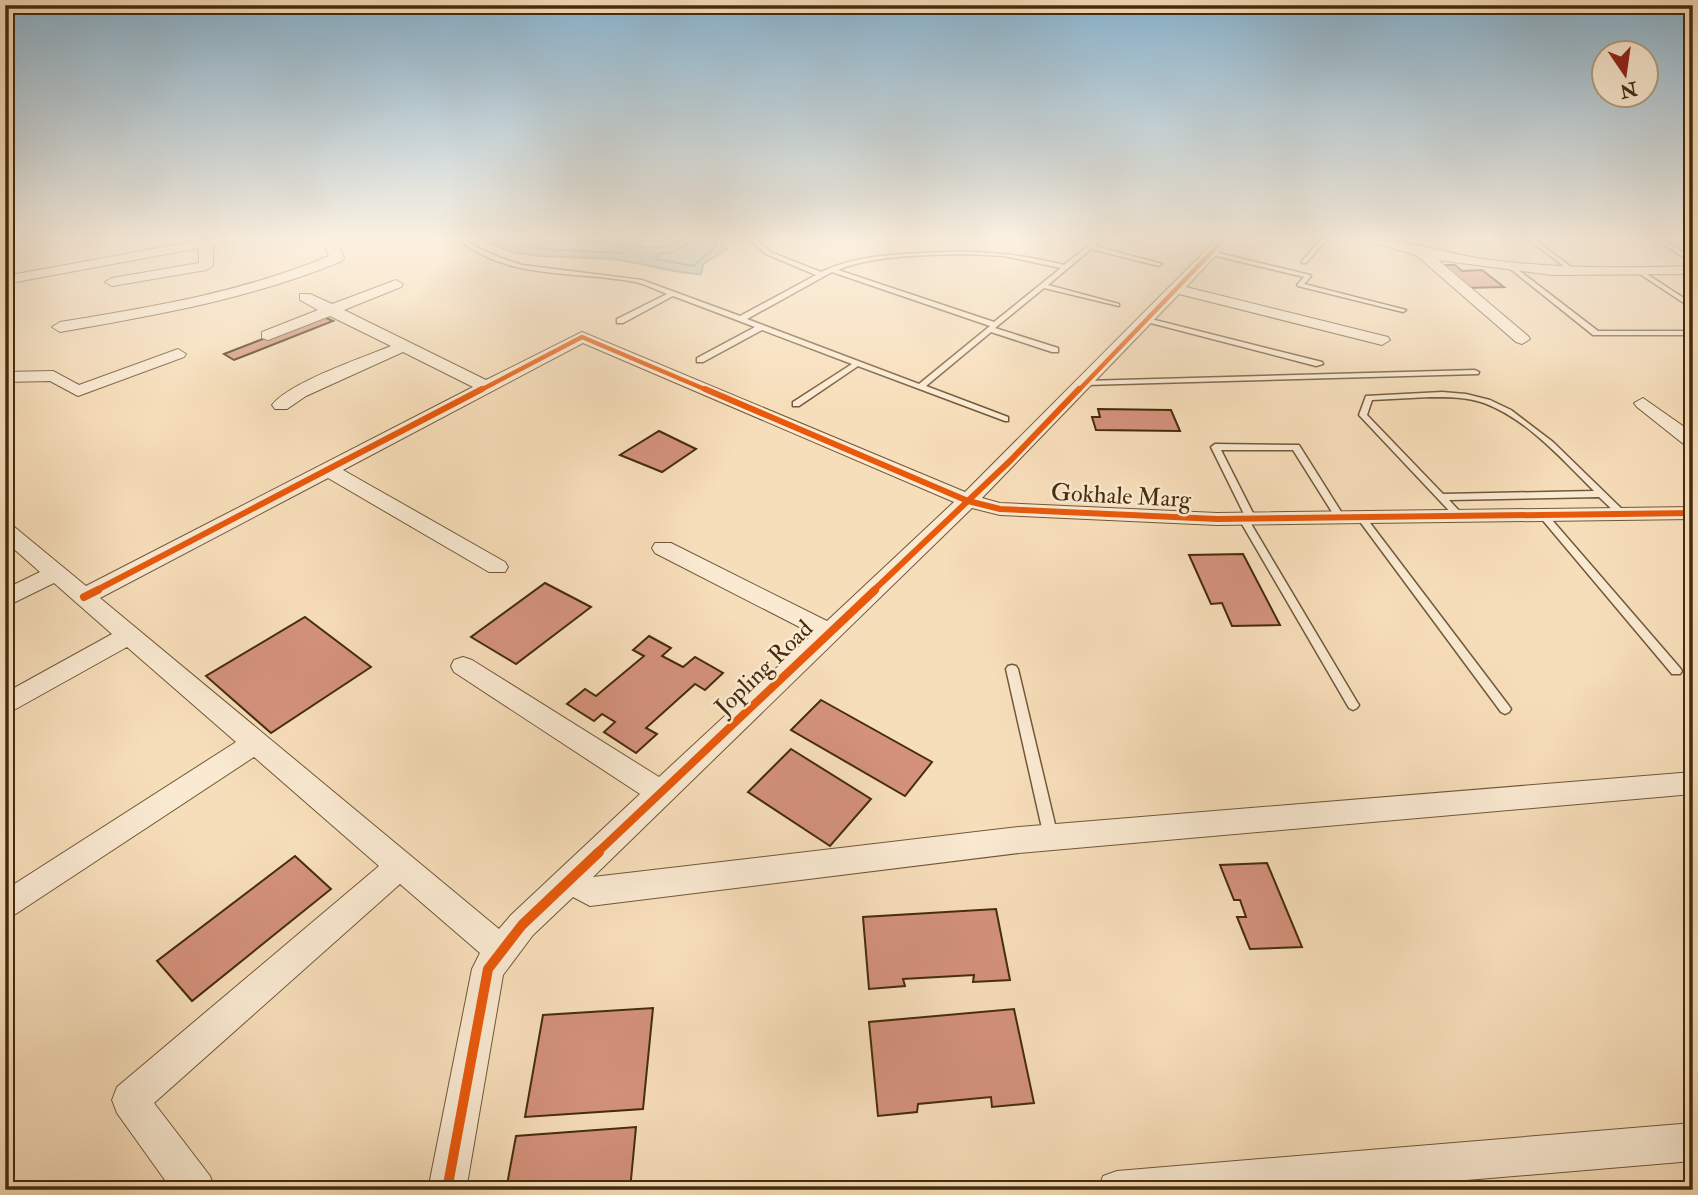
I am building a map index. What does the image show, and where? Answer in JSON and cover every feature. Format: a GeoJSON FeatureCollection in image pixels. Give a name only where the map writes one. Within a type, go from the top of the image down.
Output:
{"type":"FeatureCollection","features":[{"type":"Feature","properties":{"kind":"street"},"geometry":{"type":"LineString","coordinates":[[60,327],[118,311],[209,293]]}},
{"type":"Feature","properties":{"kind":"street"},"geometry":{"type":"LineString","coordinates":[[268,335],[375,293]]}},
{"type":"Feature","properties":{"kind":"street","name":"Jopling Road"},"geometry":{"type":"LineString","coordinates":[[447,1190],[488,969],[522,925],[968,501],[1172,293]]}},
{"type":"Feature","properties":{"kind":"street"},"geometry":{"type":"LineString","coordinates":[[1191,293],[1382,340]]}},
{"type":"Feature","properties":{"kind":"street"},"geometry":{"type":"LineString","coordinates":[[1468,293],[1522,339]]}},
{"type":"Feature","properties":{"kind":"street"},"geometry":{"type":"LineString","coordinates":[[305,297],[486,387]]}},
{"type":"Feature","properties":{"kind":"street","name":"Gokhale Marg"},"geometry":{"type":"LineString","coordinates":[[486,387],[582,337],[968,501],[1000,509],[1248,519],[1693,513]]}},
{"type":"Feature","properties":{"kind":"street"},"geometry":{"type":"LineString","coordinates":[[281,405],[300,392],[404,346]]}},
{"type":"Feature","properties":{"kind":"street"},"geometry":{"type":"LineString","coordinates":[[5,377],[53,376],[78,391],[178,354]]}},
{"type":"Feature","properties":{"kind":"street"},"geometry":{"type":"LineString","coordinates":[[85,597],[486,387]]}},
{"type":"Feature","properties":{"kind":"street"},"geometry":{"type":"LineString","coordinates":[[1643,403],[1693,442]]}},
{"type":"Feature","properties":{"kind":"street"},"geometry":{"type":"LineString","coordinates":[[329,470],[497,567]]}},
{"type":"Feature","properties":{"kind":"street"},"geometry":{"type":"LineString","coordinates":[[6,532],[501,951]]}},
{"type":"Feature","properties":{"kind":"street"},"geometry":{"type":"LineString","coordinates":[[663,548],[830,632]]}},
{"type":"Feature","properties":{"kind":"street"},"geometry":{"type":"LineString","coordinates":[[5,599],[56,573]]}},
{"type":"Feature","properties":{"kind":"street"},"geometry":{"type":"LineString","coordinates":[[5,705],[129,635]]}},
{"type":"Feature","properties":{"kind":"street"},"geometry":{"type":"LineString","coordinates":[[463,666],[661,793]]}},
{"type":"Feature","properties":{"kind":"street"},"geometry":{"type":"LineString","coordinates":[[5,907],[255,743]]}},
{"type":"Feature","properties":{"kind":"street"},"geometry":{"type":"LineString","coordinates":[[571,878],[590,892],[1051,837],[1693,783]]}},
{"type":"Feature","properties":{"kind":"street"},"geometry":{"type":"LineString","coordinates":[[196,1189],[130,1100],[400,866]]}},
{"type":"Feature","properties":{"kind":"street"},"geometry":{"type":"LineString","coordinates":[[1117,1190],[1693,1142]]}},
{"type":"Feature","properties":{"kind":"lane"},"geometry":{"type":"LineString","coordinates":[[620,321],[673,293],[1005,419]]}},
{"type":"Feature","properties":{"kind":"lane"},"geometry":{"type":"LineString","coordinates":[[741,319],[790,293]]}},
{"type":"Feature","properties":{"kind":"lane"},"geometry":{"type":"LineString","coordinates":[[897,293],[1055,350]]}},
{"type":"Feature","properties":{"kind":"lane"},"geometry":{"type":"LineString","coordinates":[[920,387],[1035,293]]}},
{"type":"Feature","properties":{"kind":"lane"},"geometry":{"type":"LineString","coordinates":[[1069,293],[1116,305]]}},
{"type":"Feature","properties":{"kind":"lane"},"geometry":{"type":"LineString","coordinates":[[1332,293],[1403,310]]}},
{"type":"Feature","properties":{"kind":"lane"},"geometry":{"type":"LineString","coordinates":[[1544,293],[1596,333],[1693,333]]}},
{"type":"Feature","properties":{"kind":"lane"},"geometry":{"type":"LineString","coordinates":[[1672,293],[1693,307]]}},
{"type":"Feature","properties":{"kind":"lane"},"geometry":{"type":"LineString","coordinates":[[1146,319],[1319,364]]}},
{"type":"Feature","properties":{"kind":"lane"},"geometry":{"type":"LineString","coordinates":[[700,360],[761,327]]}},
{"type":"Feature","properties":{"kind":"lane"},"geometry":{"type":"LineString","coordinates":[[796,404],[858,363]]}},
{"type":"Feature","properties":{"kind":"lane"},"geometry":{"type":"LineString","coordinates":[[1085,383],[1475,372]]}},
{"type":"Feature","properties":{"kind":"lane"},"geometry":{"type":"LineString","coordinates":[[1460,517],[1363,415],[1369,398],[1467,396],[1499,407],[1564,454],[1622,514]]}},
{"type":"Feature","properties":{"kind":"lane"},"geometry":{"type":"LineString","coordinates":[[1340,518],[1296,447],[1215,447],[1248,519],[1353,705]]}},
{"type":"Feature","properties":{"kind":"lane"},"geometry":{"type":"LineString","coordinates":[[1442,497],[1601,494]]}},
{"type":"Feature","properties":{"kind":"lane"},"geometry":{"type":"LineString","coordinates":[[1543,515],[1676,671]]}},
{"type":"Feature","properties":{"kind":"lane"},"geometry":{"type":"LineString","coordinates":[[1361,517],[1505,709]]}},
{"type":"Feature","properties":{"kind":"lane"},"geometry":{"type":"LineString","coordinates":[[1012,669],[1051,837]]}},
{"type":"Feature","properties":{"kind":"building"},"geometry":{"type":"Polygon","coordinates":[[[322,316],[333,321],[234,360],[224,354],[322,316]]]}},
{"type":"Feature","properties":{"kind":"building"},"geometry":{"type":"Polygon","coordinates":[[[1098,409],[1171,410],[1180,431],[1096,430],[1092,417],[1100,417],[1098,409]]]}},
{"type":"Feature","properties":{"kind":"building"},"geometry":{"type":"Polygon","coordinates":[[[659,431],[696,449],[662,472],[620,455],[659,431]]]}},
{"type":"Feature","properties":{"kind":"building"},"geometry":{"type":"Polygon","coordinates":[[[1243,554],[1280,625],[1232,626],[1222,603],[1211,604],[1189,555],[1243,554]]]}},
{"type":"Feature","properties":{"kind":"building"},"geometry":{"type":"Polygon","coordinates":[[[545,583],[591,607],[516,664],[471,637],[545,583]]]}},
{"type":"Feature","properties":{"kind":"building"},"geometry":{"type":"Polygon","coordinates":[[[305,617],[371,667],[271,733],[206,676],[305,617]]]}},
{"type":"Feature","properties":{"kind":"building"},"geometry":{"type":"Polygon","coordinates":[[[649,636],[671,648],[662,656],[683,667],[695,657],[723,673],[705,690],[695,684],[646,728],[657,734],[636,753],[604,732],[615,722],[602,714],[594,721],[567,704],[585,689],[596,696],[644,656],[633,650],[649,636]]]}},
{"type":"Feature","properties":{"kind":"building"},"geometry":{"type":"Polygon","coordinates":[[[821,700],[932,762],[905,796],[791,730],[821,700]]]}},
{"type":"Feature","properties":{"kind":"building"},"geometry":{"type":"Polygon","coordinates":[[[791,749],[871,799],[830,846],[748,792],[791,749]]]}},
{"type":"Feature","properties":{"kind":"building"},"geometry":{"type":"Polygon","coordinates":[[[295,856],[331,889],[192,1001],[157,961],[295,856]]]}},
{"type":"Feature","properties":{"kind":"building"},"geometry":{"type":"Polygon","coordinates":[[[1267,863],[1302,947],[1250,949],[1237,917],[1246,917],[1240,900],[1234,900],[1220,865],[1267,863]]]}},
{"type":"Feature","properties":{"kind":"building"},"geometry":{"type":"Polygon","coordinates":[[[996,909],[1010,980],[973,982],[974,975],[903,979],[905,986],[869,989],[863,917],[996,909]]]}},
{"type":"Feature","properties":{"kind":"building"},"geometry":{"type":"Polygon","coordinates":[[[653,1008],[643,1109],[525,1117],[543,1015],[653,1008]]]}},
{"type":"Feature","properties":{"kind":"building"},"geometry":{"type":"Polygon","coordinates":[[[1014,1009],[1034,1103],[992,1107],[991,1097],[918,1104],[917,1112],[878,1116],[869,1022],[1014,1009]]]}},
{"type":"Feature","properties":{"kind":"building"},"geometry":{"type":"Polygon","coordinates":[[[636,1127],[630,1190],[506,1190],[516,1136],[636,1127]]]}},
{"type":"Feature","properties":{"kind":"cycle path"},"geometry":{"type":"LineString","coordinates":[[447,1190],[488,969],[522,925],[1011,460],[1172,293]]}},
{"type":"Feature","properties":{"kind":"cycle path"},"geometry":{"type":"LineString","coordinates":[[84,597],[582,337],[968,501],[1000,509],[1217,519],[1693,513]]}}]}
